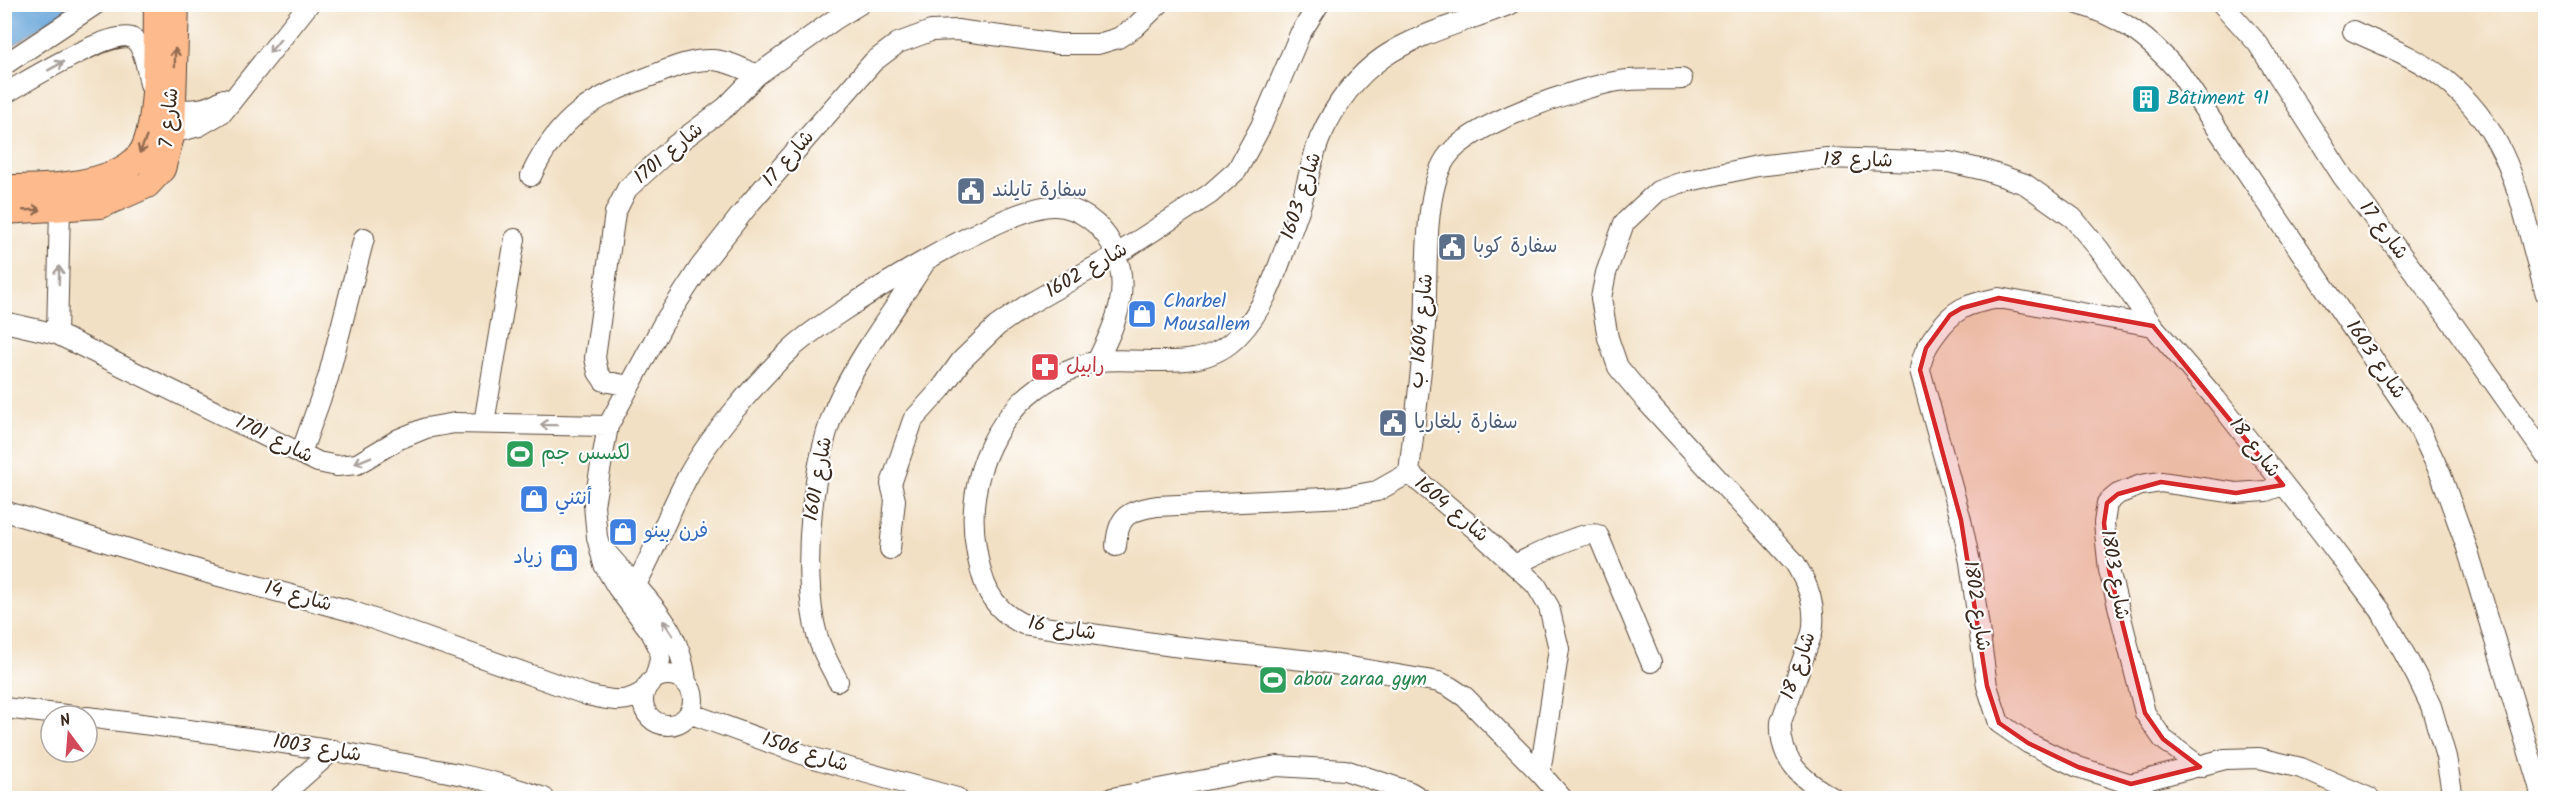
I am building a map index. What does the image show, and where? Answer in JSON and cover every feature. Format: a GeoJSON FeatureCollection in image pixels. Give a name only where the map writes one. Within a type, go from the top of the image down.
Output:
{"type":"FeatureCollection","features":[{"type":"Feature","properties":{"kind":"main road","name":"شارع 7"},"geometry":{"type":"LineString","coordinates":[[4,188],[52,188],[93,180],[129,164],[141,154],[147,140],[166,114],[157,4]]}},
{"type":"Feature","properties":{"kind":"main road","name":"شارع 7"},"geometry":{"type":"LineString","coordinates":[[4,211],[101,205],[147,185],[162,169],[176,4]]}},
{"type":"Feature","properties":{"kind":"street"},"geometry":{"type":"LineString","coordinates":[[4,65],[96,4]]}},
{"type":"Feature","properties":{"kind":"street"},"geometry":{"type":"LineString","coordinates":[[4,94],[96,44],[117,36],[127,36],[135,39],[142,51],[166,114],[188,131],[212,120],[222,112],[309,4]]}},
{"type":"Feature","properties":{"kind":"street","name":"شارع 1701"},"geometry":{"type":"LineString","coordinates":[[629,386],[604,381],[598,372],[595,358],[618,204],[627,189],[674,146],[726,107],[757,75],[860,4]]}},
{"type":"Feature","properties":{"kind":"street","name":"شارع 17"},"geometry":{"type":"LineString","coordinates":[[686,682],[680,650],[672,632],[608,573],[597,537],[594,505],[608,426],[663,324],[700,267],[751,202],[873,62],[886,51],[912,36],[930,31],[957,30],[1059,44],[1098,44],[1118,38],[1134,28],[1159,4]]}},
{"type":"Feature","properties":{"kind":"street","name":"شارع 1602"},"geometry":{"type":"LineString","coordinates":[[890,549],[895,500],[891,484],[913,420],[941,389],[961,361],[998,326],[1028,305],[1116,255],[1210,194],[1237,170],[1261,126],[1300,34],[1319,4]]}},
{"type":"Feature","properties":{"kind":"street","name":"شارع 1603"},"geometry":{"type":"LineString","coordinates":[[1097,361],[1199,359],[1227,347],[1252,321],[1263,302],[1301,204],[1319,140],[1345,94],[1369,67],[1419,36],[1511,4]]}},
{"type":"Feature","properties":{"kind":"street","name":"شارع 1603"},"geometry":{"type":"LineString","coordinates":[[2078,4],[2109,15],[2136,31],[2156,46],[2179,72],[2417,424],[2441,475],[2467,548],[2540,786],[2541,798]]}},
{"type":"Feature","properties":{"kind":"street","name":"شارع 17"},"geometry":{"type":"LineString","coordinates":[[2223,4],[2258,44],[2343,177],[2448,317],[2546,456]]}},
{"type":"Feature","properties":{"kind":"street"},"geometry":{"type":"LineString","coordinates":[[2353,31],[2412,59],[2442,78],[2486,122],[2513,176],[2546,294]]}},
{"type":"Feature","properties":{"kind":"street"},"geometry":{"type":"LineString","coordinates":[[531,176],[540,157],[570,117],[595,99],[616,89],[683,64],[700,61],[724,62],[757,75]]}},
{"type":"Feature","properties":{"kind":"street","name":"شارع 1604 ب"},"geometry":{"type":"LineString","coordinates":[[1409,473],[1425,325],[1429,228],[1436,184],[1448,156],[1474,134],[1489,125],[1576,92],[1620,81],[1682,79]]}},
{"type":"Feature","properties":{"kind":"street","name":"شارع 18"},"geometry":{"type":"LineString","coordinates":[[1833,798],[1798,773],[1782,747],[1780,732],[1781,722],[1814,621],[1811,592],[1795,563],[1647,402],[1618,367],[1608,338],[1601,298],[1606,273],[1624,223],[1658,191],[1680,183],[1757,166],[1827,158],[1949,162],[1984,170],[2025,184],[2073,218],[2099,249],[2153,326],[2216,399],[2366,591],[2399,642],[2431,706],[2446,757],[2453,798]]}},
{"type":"Feature","properties":{"kind":"street"},"geometry":{"type":"LineString","coordinates":[[639,578],[686,480],[699,459],[777,363],[811,333],[871,293],[925,262],[1027,210],[1057,206],[1078,213],[1099,226],[1116,255],[1121,284],[1120,310],[1097,361]]}},
{"type":"Feature","properties":{"kind":"street"},"geometry":{"type":"LineString","coordinates":[[57,334],[60,209]]}},
{"type":"Feature","properties":{"kind":"street"},"geometry":{"type":"LineString","coordinates":[[301,453],[328,378],[364,238]]}},
{"type":"Feature","properties":{"kind":"street"},"geometry":{"type":"LineString","coordinates":[[484,423],[515,238]]}},
{"type":"Feature","properties":{"kind":"street","name":"شارع 1601"},"geometry":{"type":"LineString","coordinates":[[838,681],[825,658],[817,634],[812,597],[810,536],[820,452],[841,394],[925,262]]}},
{"type":"Feature","properties":{"kind":"street","name":"شارع 1802"},"geometry":{"type":"LineString","coordinates":[[2153,326],[1999,298],[1981,302],[1950,315],[1923,353],[1920,370],[1961,520],[1985,657],[1987,686],[1999,723],[2028,743],[2078,767],[2131,784],[2225,759],[2259,758],[2301,768],[2369,798]]}},
{"type":"Feature","properties":{"kind":"street","name":"شارع 1701"},"geometry":{"type":"LineString","coordinates":[[4,322],[57,334],[318,462],[338,466],[357,464],[399,439],[426,428],[455,423],[608,426]]}},
{"type":"Feature","properties":{"kind":"street","name":"شارع 16"},"geometry":{"type":"LineString","coordinates":[[1097,361],[1044,382],[1010,415],[986,451],[973,497],[973,530],[984,582],[991,599],[1009,618],[1023,624],[1173,646],[1321,662],[1439,682],[1465,697],[1540,772],[1562,798]]}},
{"type":"Feature","properties":{"kind":"street","name":"شارع 1604"},"geometry":{"type":"LineString","coordinates":[[1116,546],[1117,527],[1122,519],[1140,509],[1156,506],[1345,497],[1377,491],[1409,473],[1536,585],[1549,607],[1558,649],[1540,772]]}},
{"type":"Feature","properties":{"kind":"street","name":"شارع 1803"},"geometry":{"type":"LineString","coordinates":[[2200,767],[2163,739],[2145,713],[2109,570],[2104,523],[2107,503],[2118,494],[2141,485],[2161,482],[2236,493],[2266,491],[2283,485]]}},
{"type":"Feature","properties":{"kind":"street","name":"شارع 14"},"geometry":{"type":"LineString","coordinates":[[4,511],[208,573],[351,611],[587,695]]}},
{"type":"Feature","properties":{"kind":"street"},"geometry":{"type":"LineString","coordinates":[[640,603],[652,579],[668,519]]}},
{"type":"Feature","properties":{"kind":"street"},"geometry":{"type":"LineString","coordinates":[[1514,565],[1578,537],[1593,533],[1599,535],[1651,662]]}},
{"type":"Feature","properties":{"kind":"street","name":"شارع 17"},"geometry":{"type":"LineString","coordinates":[[597,537],[621,569],[639,578],[640,603],[659,648],[660,660],[649,685]]}},
{"type":"Feature","properties":{"kind":"street"},"geometry":{"type":"LineString","coordinates":[[671,675],[686,682],[693,697],[689,713],[684,720],[669,725],[622,712],[587,695],[611,700],[629,700],[649,685],[671,675]]}},
{"type":"Feature","properties":{"kind":"street"},"geometry":{"type":"LineString","coordinates":[[649,685],[644,707],[653,721]]}},
{"type":"Feature","properties":{"kind":"street"},"geometry":{"type":"LineString","coordinates":[[4,708],[39,712]]}},
{"type":"Feature","properties":{"kind":"street","name":"شارع 1506"},"geometry":{"type":"LineString","coordinates":[[689,713],[810,757],[957,798]]}},
{"type":"Feature","properties":{"kind":"street","name":"شارع 1003"},"geometry":{"type":"LineString","coordinates":[[99,719],[333,750],[472,776],[509,785],[544,798]]}},
{"type":"Feature","properties":{"kind":"street"},"geometry":{"type":"LineString","coordinates":[[279,798],[333,750]]}},
{"type":"Feature","properties":{"kind":"street"},"geometry":{"type":"LineString","coordinates":[[1112,798],[1277,766],[1345,770],[1410,792],[1420,798]]}},
{"type":"Feature","properties":{"kind":"highlighted area"},"geometry":{"type":"Polygon","coordinates":[[[1999,298],[2153,326],[2283,485],[2236,493],[2161,482],[2118,494],[2107,503],[2104,523],[2109,570],[2145,713],[2163,739],[2200,767],[2131,784],[2078,767],[2028,743],[1999,723],[1987,686],[1961,520],[1920,370],[1926,348],[1950,315],[1962,308],[1999,298]]]}},
{"type":"Feature","properties":{"kind":"water"},"geometry":{"type":"Polygon","coordinates":[[[5,5],[73,5],[5,51],[5,5]]]}},
{"type":"Feature","properties":{"kind":"place","name":"Bâtiment 91"},"geometry":{"type":"Point","coordinates":[2146,99]}},
{"type":"Feature","properties":{"kind":"place","name":"سفارة تايلند"},"geometry":{"type":"Point","coordinates":[971,191]}},
{"type":"Feature","properties":{"kind":"place","name":"سفارة كوبا"},"geometry":{"type":"Point","coordinates":[1452,247]}},
{"type":"Feature","properties":{"kind":"place","name":"Charbel Mousallem"},"geometry":{"type":"Point","coordinates":[1142,314]}},
{"type":"Feature","properties":{"kind":"place","name":"رابيل"},"geometry":{"type":"Point","coordinates":[1045,367]}},
{"type":"Feature","properties":{"kind":"place","name":"سفارة بلغاريا"},"geometry":{"type":"Point","coordinates":[1393,423]}},
{"type":"Feature","properties":{"kind":"place","name":"لكسس جم"},"geometry":{"type":"Point","coordinates":[520,454]}},
{"type":"Feature","properties":{"kind":"place","name":"أنثني"},"geometry":{"type":"Point","coordinates":[534,499]}},
{"type":"Feature","properties":{"kind":"place","name":"فرن بينو"},"geometry":{"type":"Point","coordinates":[623,532]}},
{"type":"Feature","properties":{"kind":"place","name":"زياد"},"geometry":{"type":"Point","coordinates":[564,558]}},
{"type":"Feature","properties":{"kind":"place","name":"abou zaraa gym"},"geometry":{"type":"Point","coordinates":[1273,680]}}]}
